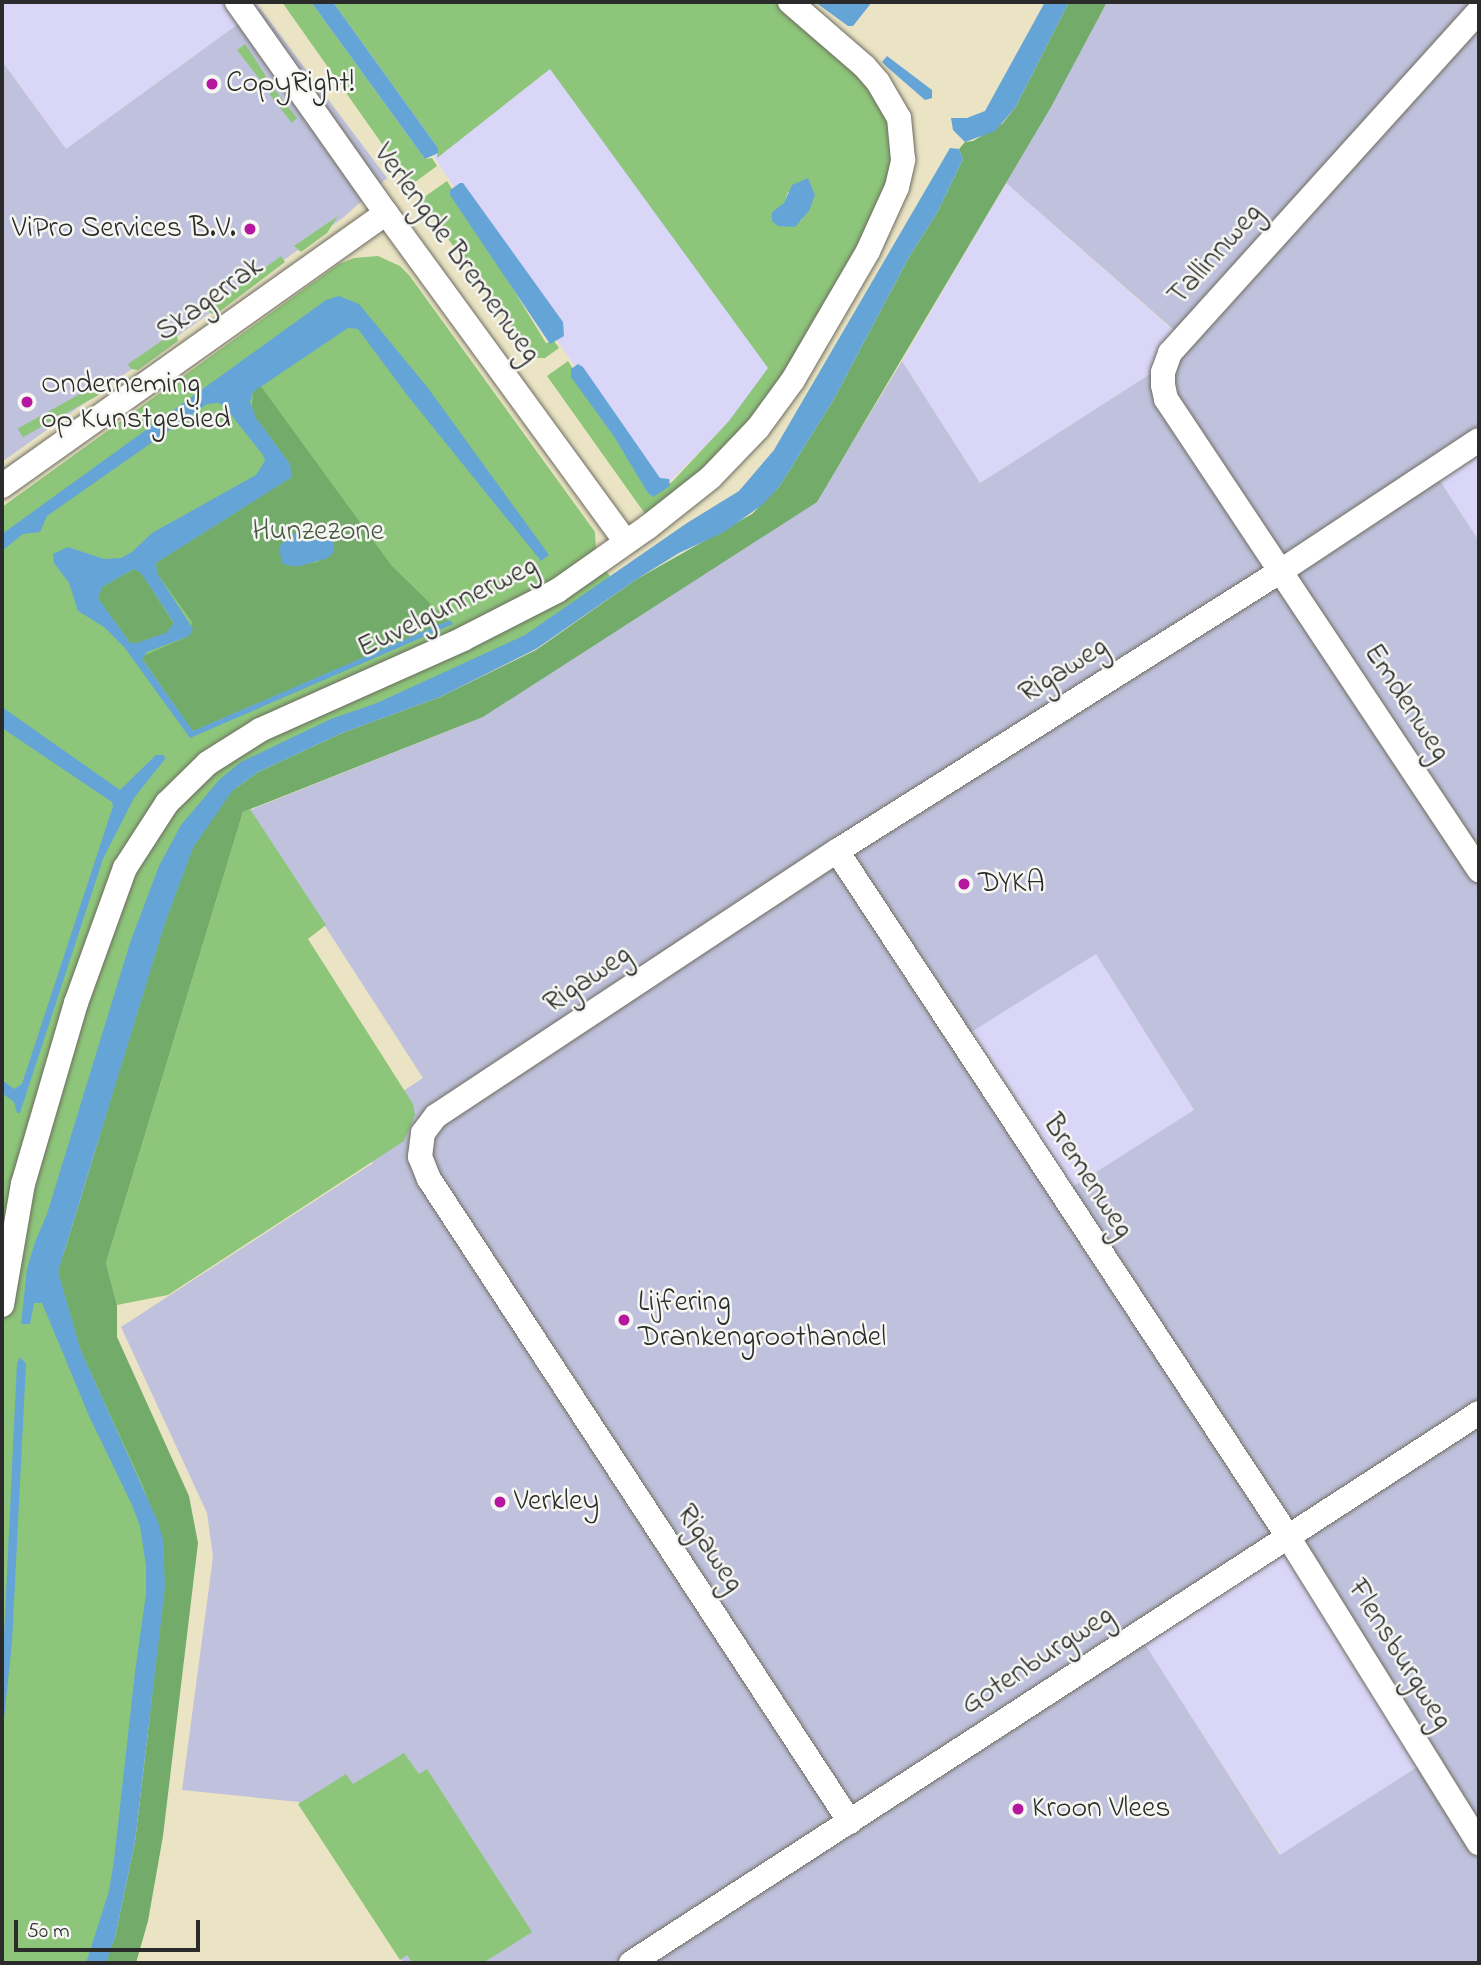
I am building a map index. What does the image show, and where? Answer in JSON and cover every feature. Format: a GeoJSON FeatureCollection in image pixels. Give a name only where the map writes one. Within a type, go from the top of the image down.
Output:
{"type":"FeatureCollection","features":[{"type":"Feature","properties":{"kind":"street","name":"Verlengde Bremenweg"},"geometry":{"type":"LineString","coordinates":[[237,2],[386,213],[626,541]]}},
{"type":"Feature","properties":{"kind":"street","name":"Euvelgunnerweg"},"geometry":{"type":"LineString","coordinates":[[2,1305],[23,1184],[76,1003],[125,868],[167,803],[208,763],[251,735],[463,639],[557,591],[711,477],[758,428],[793,380],[868,251],[897,187],[903,160],[899,118],[889,98],[864,66],[790,2]]}},
{"type":"Feature","properties":{"kind":"street","name":"Tallinnweg"},"geometry":{"type":"LineString","coordinates":[[1281,571],[1166,399],[1163,385],[1166,362],[1170,353],[1479,11]]}},
{"type":"Feature","properties":{"kind":"street","name":"Skagerrak"},"geometry":{"type":"LineString","coordinates":[[2,486],[386,213]]}},
{"type":"Feature","properties":{"kind":"street","name":"Rigaweg"},"geometry":{"type":"LineString","coordinates":[[850,1822],[436,1191],[420,1157],[423,1133],[436,1116],[838,851],[1281,571],[1479,440]]}},
{"type":"Feature","properties":{"kind":"street","name":"Emdenweg"},"geometry":{"type":"LineString","coordinates":[[1281,571],[1479,870]]}},
{"type":"Feature","properties":{"kind":"street","name":"Bremenweg"},"geometry":{"type":"LineString","coordinates":[[838,851],[1287,1535]]}},
{"type":"Feature","properties":{"kind":"street","name":"Gotenburgweg"},"geometry":{"type":"LineString","coordinates":[[631,1963],[1287,1535],[1479,1413]]}},
{"type":"Feature","properties":{"kind":"street","name":"Flensburgweg"},"geometry":{"type":"LineString","coordinates":[[1287,1535],[1479,1843]]}},
{"type":"Feature","properties":{"kind":"shaded area"},"geometry":{"type":"Polygon","coordinates":[[[2,2],[256,2],[260,8],[66,149],[2,61],[2,2]]]}},
{"type":"Feature","properties":{"kind":"shaded area"},"geometry":{"type":"Polygon","coordinates":[[[1107,2],[1479,2],[1479,440],[1433,470],[1479,541],[1479,838],[1464,848],[1479,873],[1479,1963],[404,1963],[299,1802],[182,1790],[213,1557],[207,1513],[121,1327],[373,1163],[348,1127],[423,1078],[250,810],[483,717],[816,502],[902,361],[980,483],[1161,367],[1183,338],[1006,183],[1107,2]],[[1096,954],[957,1041],[1055,1198],[1194,1110],[1096,954]],[[1287,1539],[1139,1635],[1280,1855],[1428,1760],[1287,1539]]]}},
{"type":"Feature","properties":{"kind":"shaded area"},"geometry":{"type":"Polygon","coordinates":[[[260,8],[387,178],[344,217],[2,462],[2,61],[66,149],[260,8]]]}},
{"type":"Feature","properties":{"kind":"shaded area"},"geometry":{"type":"Polygon","coordinates":[[[545,25],[782,358],[745,407],[659,492],[420,136],[545,25]]]}},
{"type":"Feature","properties":{"kind":"shaded area"},"geometry":{"type":"Polygon","coordinates":[[[1006,183],[1183,339],[1161,367],[980,483],[902,361],[1006,183]]]}},
{"type":"Feature","properties":{"kind":"shaded area"},"geometry":{"type":"Polygon","coordinates":[[[1479,440],[1479,541],[1433,470],[1479,440]]]}},
{"type":"Feature","properties":{"kind":"shaded area"},"geometry":{"type":"Polygon","coordinates":[[[1096,953],[1195,1111],[1055,1198],[956,1040],[1096,953]]]}},
{"type":"Feature","properties":{"kind":"shaded area"},"geometry":{"type":"Polygon","coordinates":[[[1287,1539],[1430,1759],[1281,1855],[1139,1635],[1287,1539]]]}},
{"type":"Feature","properties":{"kind":"green space"},"geometry":{"type":"Polygon","coordinates":[[[282,2],[311,2],[425,159],[432,158],[437,166],[411,185],[282,2]]]}},
{"type":"Feature","properties":{"kind":"green space"},"geometry":{"type":"Polygon","coordinates":[[[333,2],[779,2],[859,71],[892,120],[895,160],[861,248],[752,424],[648,518],[547,376],[568,361],[651,496],[672,482],[729,421],[768,368],[550,69],[437,158],[438,148],[333,2]],[[788,192],[784,204],[772,212],[801,221],[815,195],[788,192]]]}},
{"type":"Feature","properties":{"kind":"green space"},"geometry":{"type":"Polygon","coordinates":[[[1069,2],[1107,2],[1051,107],[817,502],[483,717],[243,812],[106,1263],[117,1305],[117,1337],[189,1496],[198,1543],[163,1836],[148,1921],[136,1963],[106,1963],[115,1937],[135,1842],[165,1587],[163,1540],[143,1486],[81,1351],[58,1272],[165,923],[193,848],[232,791],[258,772],[342,733],[440,697],[536,650],[637,579],[752,514],[779,487],[834,399],[909,257],[937,213],[963,159],[959,149],[965,142],[973,141],[1002,124],[1015,108],[1069,2]]]}},
{"type":"Feature","properties":{"kind":"green space"},"geometry":{"type":"Polygon","coordinates":[[[245,44],[266,76],[261,81],[237,50],[245,44]]]}},
{"type":"Feature","properties":{"kind":"green space"},"geometry":{"type":"Polygon","coordinates":[[[275,90],[297,118],[292,123],[269,94],[275,90]]]}},
{"type":"Feature","properties":{"kind":"green space"},"geometry":{"type":"Polygon","coordinates":[[[447,181],[546,343],[554,341],[559,348],[545,358],[534,358],[420,200],[447,181]]]}},
{"type":"Feature","properties":{"kind":"green space"},"geometry":{"type":"Polygon","coordinates":[[[338,216],[327,233],[301,252],[294,246],[338,216]]]}},
{"type":"Feature","properties":{"kind":"green space"},"geometry":{"type":"Polygon","coordinates":[[[281,256],[285,262],[219,312],[212,314],[207,310],[281,256]]]}},
{"type":"Feature","properties":{"kind":"green space","name":"Hunzezone"},"geometry":{"type":"Polygon","coordinates":[[[378,256],[400,266],[409,275],[595,532],[596,550],[603,568],[611,577],[604,581],[612,592],[241,777],[58,1242],[180,1527],[110,1963],[2,1963],[2,507],[339,264],[354,258],[378,256]]]}},
{"type":"Feature","properties":{"kind":"green space"},"geometry":{"type":"Polygon","coordinates":[[[176,331],[178,341],[138,370],[131,369],[128,364],[176,331]]]}},
{"type":"Feature","properties":{"kind":"green space"},"geometry":{"type":"Polygon","coordinates":[[[107,379],[112,388],[23,437],[18,428],[107,379]]]}},
{"type":"Feature","properties":{"kind":"green space"},"geometry":{"type":"Polygon","coordinates":[[[260,385],[391,565],[448,621],[193,731],[141,657],[189,636],[192,622],[157,573],[156,563],[292,477],[290,464],[256,418],[252,408],[253,392],[260,385]],[[330,532],[290,566],[318,562],[334,542],[330,532]]]}},
{"type":"Feature","properties":{"kind":"green space"},"geometry":{"type":"Polygon","coordinates":[[[135,569],[141,573],[174,624],[167,633],[130,643],[98,598],[102,587],[135,569]]]}},
{"type":"Feature","properties":{"kind":"green space"},"geometry":{"type":"Polygon","coordinates":[[[250,809],[326,925],[308,939],[413,1104],[415,1115],[404,1141],[168,1295],[117,1305],[106,1263],[243,812],[250,809]]]}},
{"type":"Feature","properties":{"kind":"green space"},"geometry":{"type":"Polygon","coordinates":[[[404,1753],[419,1774],[427,1769],[532,1932],[483,1963],[413,1963],[407,1955],[400,1960],[298,1804],[346,1774],[353,1784],[404,1753]]]}},
{"type":"Feature","properties":{"kind":"water"},"geometry":{"type":"Polygon","coordinates":[[[311,2],[333,2],[438,148],[438,153],[425,159],[311,2]]]}},
{"type":"Feature","properties":{"kind":"water"},"geometry":{"type":"Polygon","coordinates":[[[815,2],[872,2],[853,26],[848,26],[815,2]]]}},
{"type":"Feature","properties":{"kind":"water"},"geometry":{"type":"Polygon","coordinates":[[[1045,2],[1069,2],[1015,108],[995,131],[965,142],[953,130],[951,118],[967,118],[985,111],[1045,2]]]}},
{"type":"Feature","properties":{"kind":"water"},"geometry":{"type":"Polygon","coordinates":[[[887,56],[932,90],[932,98],[925,100],[887,67],[882,62],[887,56]]]}},
{"type":"Feature","properties":{"kind":"water"},"geometry":{"type":"Polygon","coordinates":[[[950,148],[959,149],[963,159],[937,213],[909,257],[834,399],[779,487],[762,505],[724,532],[679,553],[637,579],[536,649],[440,697],[342,733],[258,772],[232,791],[193,848],[165,923],[58,1272],[81,1351],[158,1522],[163,1540],[165,1587],[135,1842],[115,1937],[106,1963],[86,1963],[109,1891],[114,1860],[146,1594],[146,1566],[140,1526],[132,1505],[89,1416],[42,1303],[34,1303],[30,1324],[21,1324],[27,1269],[35,1242],[47,1214],[130,943],[159,866],[181,825],[220,779],[241,762],[331,719],[377,703],[525,635],[687,523],[739,491],[774,450],[950,148]]]}},
{"type":"Feature","properties":{"kind":"water"},"geometry":{"type":"Polygon","coordinates":[[[808,178],[815,195],[809,211],[795,227],[778,226],[772,221],[772,212],[784,203],[792,185],[808,178]]]}},
{"type":"Feature","properties":{"kind":"water"},"geometry":{"type":"Polygon","coordinates":[[[463,183],[563,322],[564,336],[550,344],[450,195],[450,190],[463,183]]]}},
{"type":"Feature","properties":{"kind":"water"},"geometry":{"type":"Polygon","coordinates":[[[339,296],[359,304],[428,388],[549,555],[541,561],[407,395],[358,329],[348,328],[253,392],[250,402],[256,418],[290,464],[292,477],[156,563],[157,573],[193,629],[189,636],[147,652],[142,659],[193,731],[450,620],[453,624],[190,738],[124,647],[104,627],[78,611],[69,583],[54,563],[53,554],[68,547],[104,559],[121,558],[132,552],[152,533],[256,475],[265,461],[263,455],[225,407],[219,403],[207,404],[47,516],[40,532],[23,534],[2,551],[2,534],[326,300],[339,296]],[[134,569],[102,587],[98,598],[130,643],[166,633],[174,623],[141,573],[134,569]]]}},
{"type":"Feature","properties":{"kind":"water"},"geometry":{"type":"Polygon","coordinates":[[[578,364],[583,367],[660,478],[669,479],[670,486],[653,497],[648,493],[613,435],[571,377],[571,369],[578,364]]]}},
{"type":"Feature","properties":{"kind":"water"},"geometry":{"type":"Polygon","coordinates":[[[324,528],[333,536],[334,542],[334,552],[328,558],[300,566],[282,563],[279,548],[286,538],[298,531],[324,528]]]}},
{"type":"Feature","properties":{"kind":"water"},"geometry":{"type":"Polygon","coordinates":[[[2,707],[120,790],[156,755],[164,755],[165,759],[134,798],[103,859],[20,1113],[17,1113],[14,1102],[2,1093],[2,1080],[14,1089],[22,1084],[113,806],[112,802],[2,728],[2,707]]]}},
{"type":"Feature","properties":{"kind":"water"},"geometry":{"type":"Polygon","coordinates":[[[20,1357],[26,1364],[12,1643],[2,1737],[2,1677],[17,1363],[20,1357]]]}},
{"type":"Feature","properties":{"kind":"place","name":"CopyRight!"},"geometry":{"type":"Point","coordinates":[212,84]}},
{"type":"Feature","properties":{"kind":"place","name":"ViPro Services B.V."},"geometry":{"type":"Point","coordinates":[250,229]}},
{"type":"Feature","properties":{"kind":"place","name":"Onderneming op Kunstgebied"},"geometry":{"type":"Point","coordinates":[27,402]}},
{"type":"Feature","properties":{"kind":"place","name":"DYKA"},"geometry":{"type":"Point","coordinates":[964,884]}},
{"type":"Feature","properties":{"kind":"place","name":"Lijfering Drankengroothandel"},"geometry":{"type":"Point","coordinates":[624,1320]}},
{"type":"Feature","properties":{"kind":"place","name":"Verkley"},"geometry":{"type":"Point","coordinates":[500,1502]}},
{"type":"Feature","properties":{"kind":"place","name":"Kroon Vlees"},"geometry":{"type":"Point","coordinates":[1018,1809]}}]}
